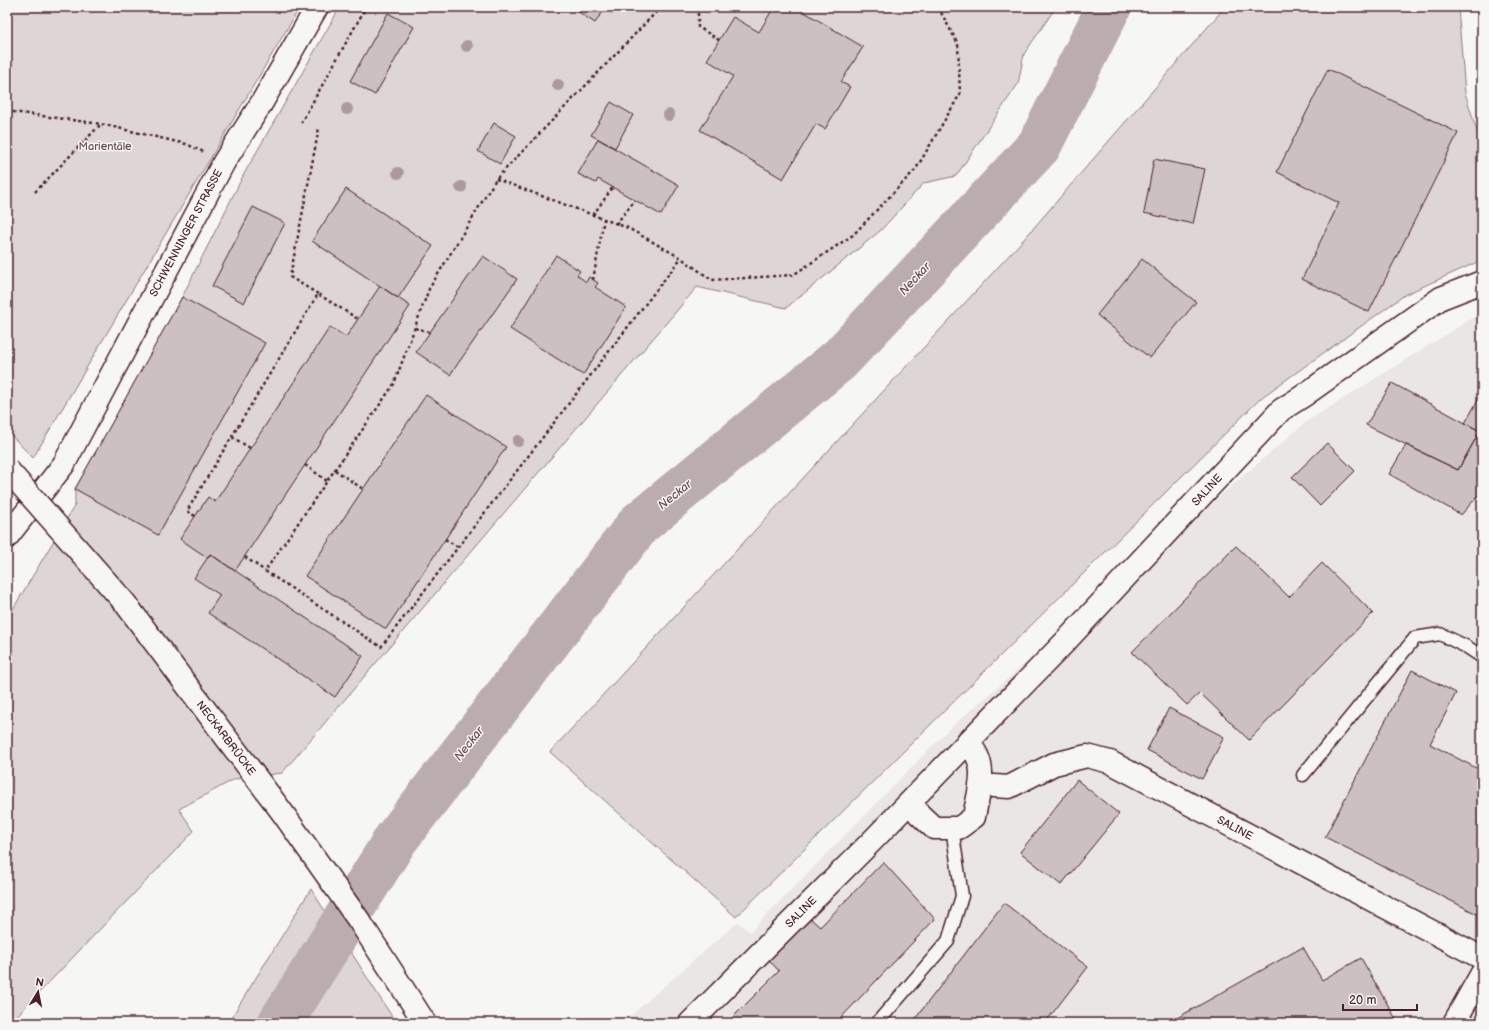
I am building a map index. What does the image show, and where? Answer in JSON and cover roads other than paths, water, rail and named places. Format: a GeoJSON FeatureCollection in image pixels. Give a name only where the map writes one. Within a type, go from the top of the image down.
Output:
{"type":"FeatureCollection","features":[{"type":"Feature","properties":{"kind":"street","name":"SCHWENNINGER STRASSE"},"geometry":{"type":"LineString","coordinates":[[7,536],[64,464],[224,162],[261,104],[317,7]]}},
{"type":"Feature","properties":{"kind":"street","name":"SALINE"},"geometry":{"type":"LineString","coordinates":[[690,1023],[1064,643],[1280,410],[1303,396],[1440,298],[1482,282]]}},
{"type":"Feature","properties":{"kind":"street","name":"NECKARBRÜCKE"},"geometry":{"type":"LineString","coordinates":[[7,469],[135,616],[282,812],[360,922],[425,1023]]}},
{"type":"Feature","properties":{"kind":"street"},"geometry":{"type":"LineString","coordinates":[[911,800],[918,814],[934,828],[959,828],[974,817],[982,773],[979,756],[968,742]]}},
{"type":"Feature","properties":{"kind":"street","name":"SALINE"},"geometry":{"type":"LineString","coordinates":[[980,785],[1009,787],[1054,764],[1087,756],[1110,762],[1482,958]]}},
{"type":"Feature","properties":{"kind":"street"},"geometry":{"type":"LineString","coordinates":[[1454,1023],[1482,973]]}},
{"type":"Feature","properties":{"kind":"lane"},"geometry":{"type":"LineString","coordinates":[[1303,775],[1415,638],[1440,634],[1467,647],[1482,657]]}},
{"type":"Feature","properties":{"kind":"lane"},"geometry":{"type":"LineString","coordinates":[[877,1023],[948,942],[962,896],[952,828]]}},
{"type":"Feature","properties":{"kind":"waterway","name":"Neckar"},"geometry":{"type":"LineString","coordinates":[[280,1023],[396,839],[639,524],[840,359],[1039,146],[1109,7]]}},
{"type":"Feature","properties":{"kind":"park label","name":"Marientäle"},"geometry":{"type":"Point","coordinates":[105,146]}}]}
